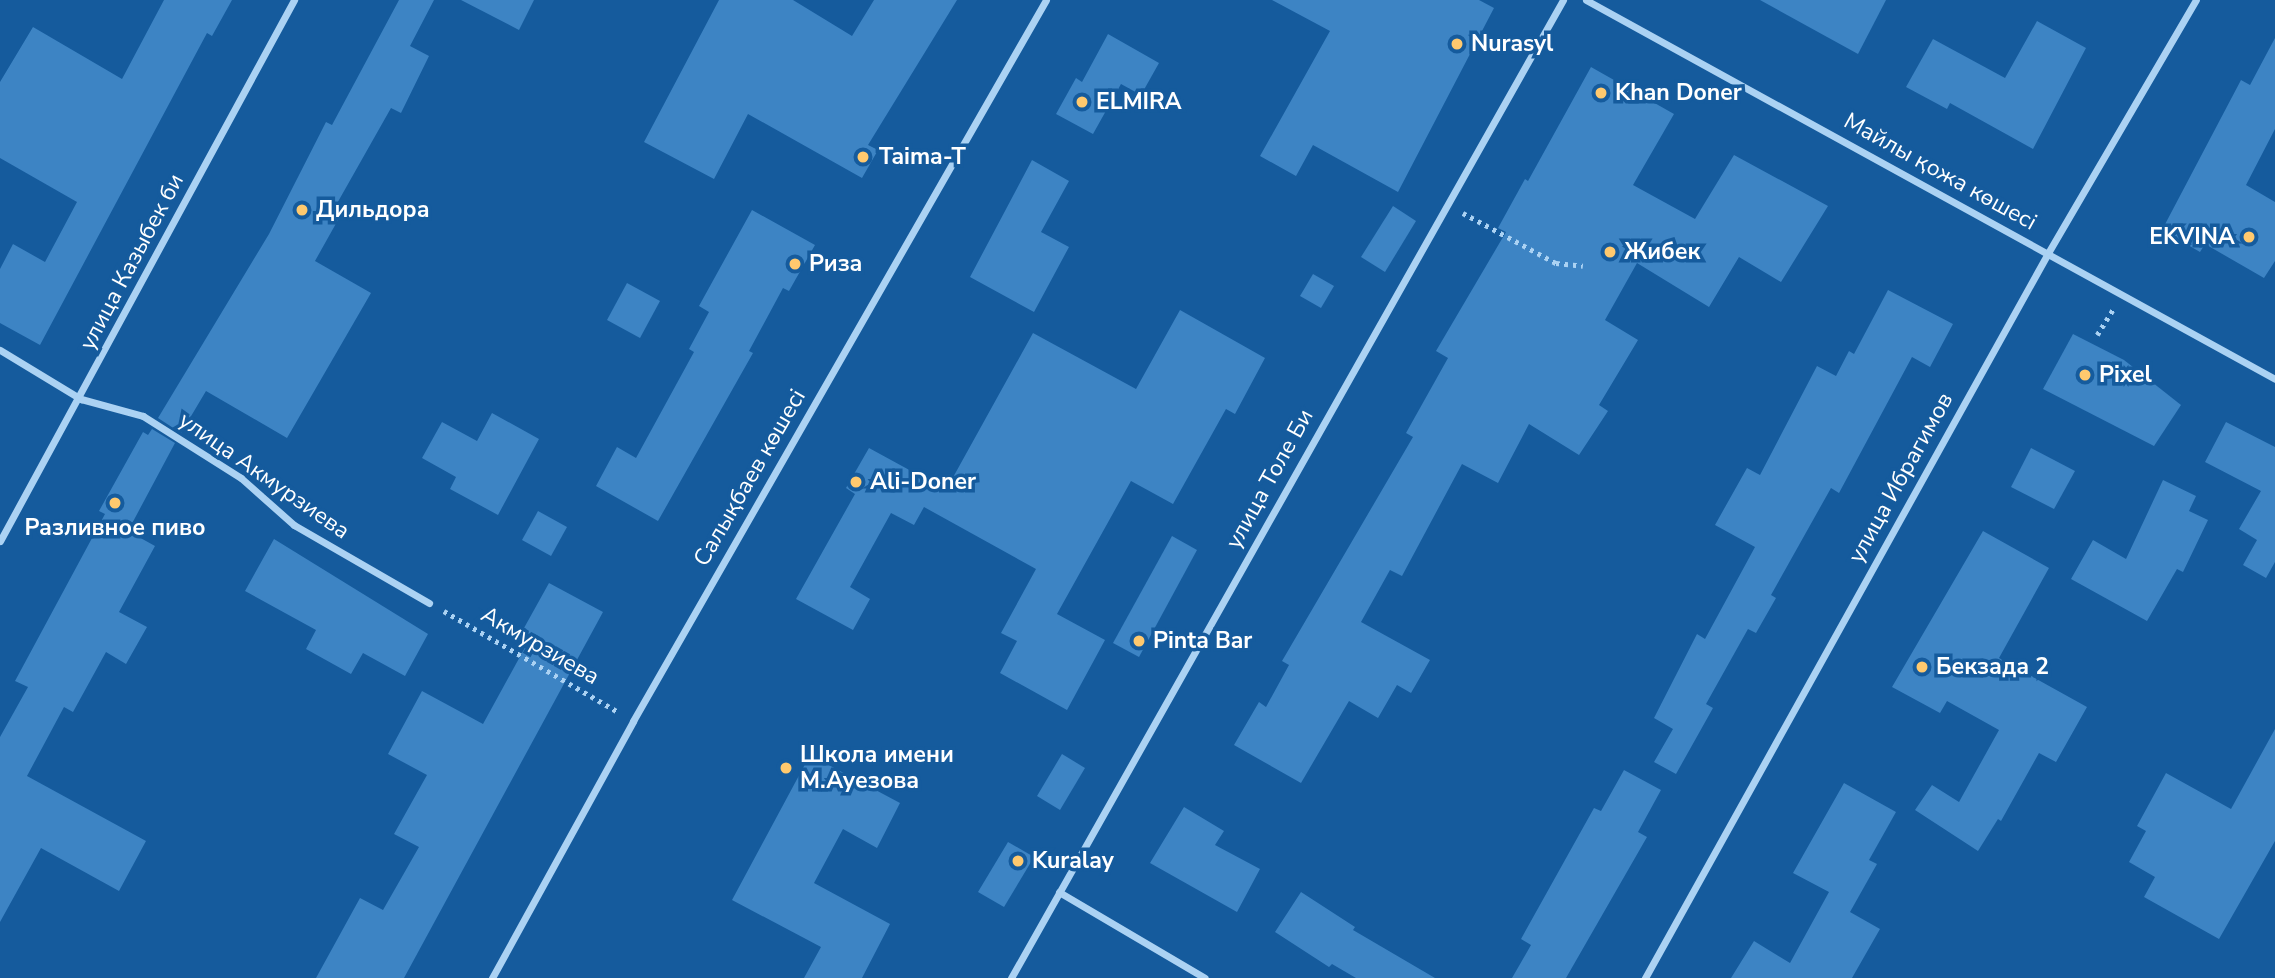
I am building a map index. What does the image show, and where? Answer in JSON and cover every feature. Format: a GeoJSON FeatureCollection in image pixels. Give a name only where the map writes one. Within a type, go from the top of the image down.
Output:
{"type":"FeatureCollection","features":[{"type":"Feature","properties":{"kind":"street","name":"улица Казыбек би"},"geometry":{"type":"LineString","coordinates":[[0,541],[81,399],[294,0]]}},
{"type":"Feature","properties":{"kind":"street","name":"Салықбаев көшесі"},"geometry":{"type":"LineString","coordinates":[[492,978],[634,721],[1046,0]]}},
{"type":"Feature","properties":{"kind":"street","name":"улица Толе Би"},"geometry":{"type":"LineString","coordinates":[[1011,978],[1563,0]]}},
{"type":"Feature","properties":{"kind":"street","name":"Майлы қожа көшесі"},"geometry":{"type":"LineString","coordinates":[[1586,0],[2275,379]]}},
{"type":"Feature","properties":{"kind":"street","name":"улица Ибрагимов"},"geometry":{"type":"LineString","coordinates":[[1645,978],[2048,253],[2196,0]]}},
{"type":"Feature","properties":{"kind":"street","name":"улица Акмурзиева"},"geometry":{"type":"LineString","coordinates":[[0,350],[81,399],[143,416],[241,478],[294,525],[429,603]]}},
{"type":"Feature","properties":{"kind":"street"},"geometry":{"type":"LineString","coordinates":[[1059,892],[1205,978]]}},
{"type":"Feature","properties":{"kind":"path"},"geometry":{"type":"LineString","coordinates":[[1447,205],[1556,262],[1583,266]]}},
{"type":"Feature","properties":{"kind":"path"},"geometry":{"type":"LineString","coordinates":[[2097,335],[2121,294]]}},
{"type":"Feature","properties":{"kind":"path","name":"Акмурзиева"},"geometry":{"type":"LineString","coordinates":[[429,603],[634,721]]}},
{"type":"Feature","properties":{"kind":"building"},"geometry":{"type":"Polygon","coordinates":[[[164,0],[232,0],[212,36],[207,33],[40,345],[0,323],[0,269],[13,244],[45,262],[77,202],[0,158],[0,82],[33,27],[122,79],[164,0]]]}},
{"type":"Feature","properties":{"kind":"building"},"geometry":{"type":"Polygon","coordinates":[[[399,0],[434,0],[410,46],[429,56],[401,113],[391,108],[335,207],[343,211],[315,261],[371,293],[287,438],[206,391],[181,433],[158,418],[269,234],[326,122],[332,125],[399,0]]]}},
{"type":"Feature","properties":{"kind":"building"},"geometry":{"type":"Polygon","coordinates":[[[461,0],[534,0],[519,30],[461,0]]]}},
{"type":"Feature","properties":{"kind":"building"},"geometry":{"type":"Polygon","coordinates":[[[719,0],[793,0],[852,36],[874,0],[957,0],[868,145],[878,150],[862,178],[748,114],[714,179],[644,142],[719,0]]]}},
{"type":"Feature","properties":{"kind":"building"},"geometry":{"type":"Polygon","coordinates":[[[1272,0],[1479,0],[1494,8],[1398,192],[1313,145],[1296,176],[1260,156],[1330,31],[1272,0]]]}},
{"type":"Feature","properties":{"kind":"building"},"geometry":{"type":"Polygon","coordinates":[[[1760,0],[1886,0],[1858,54],[1760,0]]]}},
{"type":"Feature","properties":{"kind":"building"},"geometry":{"type":"Polygon","coordinates":[[[2037,21],[2086,48],[2033,149],[1950,103],[1947,109],[1906,87],[1933,39],[2005,78],[2037,21]]]}},
{"type":"Feature","properties":{"kind":"building"},"geometry":{"type":"Polygon","coordinates":[[[1108,34],[1159,63],[1141,95],[1121,84],[1093,134],[1056,114],[1076,78],[1082,82],[1108,34]]]}},
{"type":"Feature","properties":{"kind":"building"},"geometry":{"type":"Polygon","coordinates":[[[2275,38],[2275,129],[2246,185],[2275,202],[2275,261],[2264,278],[2205,244],[2200,252],[2162,230],[2241,80],[2250,85],[2275,38]]]}},
{"type":"Feature","properties":{"kind":"building"},"geometry":{"type":"Polygon","coordinates":[[[1591,67],[1674,114],[1633,185],[1695,219],[1734,155],[1828,206],[1781,282],[1739,257],[1709,307],[1637,263],[1605,320],[1638,340],[1599,405],[1608,411],[1579,455],[1529,424],[1498,483],[1462,464],[1402,576],[1390,570],[1361,622],[1430,660],[1411,693],[1397,685],[1378,718],[1349,701],[1301,783],[1234,745],[1259,702],[1266,707],[1289,665],[1282,661],[1413,437],[1406,433],[1448,358],[1436,351],[1506,232],[1498,228],[1525,179],[1528,181],[1591,67]]]}},
{"type":"Feature","properties":{"kind":"building"},"geometry":{"type":"Polygon","coordinates":[[[1032,160],[1069,181],[1041,232],[1069,247],[1034,312],[970,277],[1032,160]]]}},
{"type":"Feature","properties":{"kind":"building"},"geometry":{"type":"Polygon","coordinates":[[[1393,206],[1416,221],[1385,272],[1361,257],[1393,206]]]}},
{"type":"Feature","properties":{"kind":"building"},"geometry":{"type":"Polygon","coordinates":[[[752,210],[815,245],[789,291],[783,288],[749,351],[753,353],[658,521],[596,486],[617,447],[636,458],[694,352],[689,349],[709,312],[699,306],[752,210]]]}},
{"type":"Feature","properties":{"kind":"building"},"geometry":{"type":"Polygon","coordinates":[[[1313,274],[1334,286],[1321,308],[1300,296],[1313,274]]]}},
{"type":"Feature","properties":{"kind":"building"},"geometry":{"type":"Polygon","coordinates":[[[627,283],[660,301],[640,338],[607,320],[627,283]]]}},
{"type":"Feature","properties":{"kind":"building"},"geometry":{"type":"Polygon","coordinates":[[[1888,290],[1953,324],[1930,367],[1912,357],[1839,493],[1831,488],[1771,595],[1776,598],[1756,633],[1748,629],[1706,704],[1713,708],[1676,774],[1654,762],[1673,729],[1654,718],[1697,634],[1705,639],[1755,547],[1715,525],[1747,468],[1760,475],[1817,366],[1836,376],[1849,351],[1854,354],[1888,290]]]}},
{"type":"Feature","properties":{"kind":"building"},"geometry":{"type":"Polygon","coordinates":[[[1180,310],[1265,358],[1235,414],[1226,409],[1173,504],[1131,481],[1057,614],[1105,640],[1067,710],[1000,673],[1017,641],[1001,633],[1036,569],[924,507],[914,525],[891,513],[850,587],[870,599],[853,630],[796,599],[855,494],[846,488],[869,448],[946,490],[1033,333],[1136,389],[1180,310]]]}},
{"type":"Feature","properties":{"kind":"building"},"geometry":{"type":"Polygon","coordinates":[[[2073,334],[2124,360],[2181,405],[2154,446],[2043,389],[2073,334]]]}},
{"type":"Feature","properties":{"kind":"building"},"geometry":{"type":"Polygon","coordinates":[[[492,413],[539,439],[498,515],[450,489],[456,477],[422,458],[442,422],[477,441],[492,413]]]}},
{"type":"Feature","properties":{"kind":"building"},"geometry":{"type":"Polygon","coordinates":[[[2226,422],[2275,447],[2275,562],[2266,578],[2243,565],[2257,540],[2239,529],[2261,491],[2205,462],[2226,422]]]}},
{"type":"Feature","properties":{"kind":"building"},"geometry":{"type":"Polygon","coordinates":[[[152,429],[175,443],[128,531],[155,546],[119,612],[147,627],[126,664],[106,652],[73,712],[64,707],[27,776],[146,841],[119,891],[41,848],[0,922],[0,737],[28,687],[15,681],[105,514],[99,511],[143,432],[148,435],[152,429]]]}},
{"type":"Feature","properties":{"kind":"building"},"geometry":{"type":"Polygon","coordinates":[[[2031,448],[2075,471],[2054,509],[2011,487],[2031,448]]]}},
{"type":"Feature","properties":{"kind":"building"},"geometry":{"type":"Polygon","coordinates":[[[2163,480],[2196,496],[2189,511],[2208,520],[2183,572],[2177,569],[2147,621],[2071,579],[2093,540],[2126,559],[2163,480]]]}},
{"type":"Feature","properties":{"kind":"building"},"geometry":{"type":"Polygon","coordinates":[[[538,511],[567,527],[551,556],[522,540],[538,511]]]}},
{"type":"Feature","properties":{"kind":"building"},"geometry":{"type":"Polygon","coordinates":[[[1983,531],[2049,568],[1999,658],[2087,707],[2056,762],[2039,753],[2001,821],[1998,819],[1978,851],[1915,810],[1932,785],[1959,802],[1999,730],[1947,701],[1940,713],[1892,687],[1983,531]]]}},
{"type":"Feature","properties":{"kind":"building"},"geometry":{"type":"Polygon","coordinates":[[[1172,536],[1197,550],[1139,657],[1113,643],[1172,536]]]}},
{"type":"Feature","properties":{"kind":"building"},"geometry":{"type":"Polygon","coordinates":[[[274,539],[428,634],[405,676],[363,653],[351,674],[306,649],[316,630],[245,591],[274,539]]]}},
{"type":"Feature","properties":{"kind":"building"},"geometry":{"type":"Polygon","coordinates":[[[549,583],[603,612],[404,978],[316,978],[360,898],[383,910],[419,847],[394,834],[427,775],[388,754],[422,691],[483,724],[528,642],[519,637],[549,583]]]}},
{"type":"Feature","properties":{"kind":"building"},"geometry":{"type":"Polygon","coordinates":[[[2275,729],[2275,841],[2219,939],[2144,897],[2155,877],[2129,862],[2146,831],[2137,826],[2166,773],[2231,809],[2275,729]]]}},
{"type":"Feature","properties":{"kind":"building"},"geometry":{"type":"Polygon","coordinates":[[[1062,754],[1085,768],[1060,810],[1037,796],[1062,754]]]}},
{"type":"Feature","properties":{"kind":"building","name":"Школа имени М.Ауезова"},"geometry":{"type":"Polygon","coordinates":[[[810,755],[900,803],[877,848],[843,829],[814,883],[890,924],[862,978],[804,978],[821,947],[732,900],[810,755]]]}},
{"type":"Feature","properties":{"kind":"building"},"geometry":{"type":"Polygon","coordinates":[[[1624,770],[1661,790],[1638,832],[1647,837],[1566,978],[1512,978],[1531,945],[1521,939],[1594,808],[1601,811],[1624,770]]]}},
{"type":"Feature","properties":{"kind":"building"},"geometry":{"type":"Polygon","coordinates":[[[1844,783],[1896,812],[1869,860],[1877,864],[1850,912],[1880,929],[1852,978],[1731,978],[1754,941],[1790,963],[1829,892],[1793,873],[1844,783]]]}},
{"type":"Feature","properties":{"kind":"building"},"geometry":{"type":"Polygon","coordinates":[[[1184,807],[1224,831],[1215,845],[1260,869],[1237,912],[1150,863],[1184,807]]]}},
{"type":"Feature","properties":{"kind":"building"},"geometry":{"type":"Polygon","coordinates":[[[1008,842],[1034,857],[1004,907],[978,892],[1008,842]]]}},
{"type":"Feature","properties":{"kind":"building"},"geometry":{"type":"Polygon","coordinates":[[[1301,892],[1355,927],[1353,930],[1435,978],[1356,978],[1332,964],[1329,967],[1275,932],[1301,892]]]}},
{"type":"Feature","properties":{"kind":"place","name":"Nurasyl"},"geometry":{"type":"Point","coordinates":[1457,44]}},
{"type":"Feature","properties":{"kind":"place","name":"Khan Doner"},"geometry":{"type":"Point","coordinates":[1601,93]}},
{"type":"Feature","properties":{"kind":"place","name":"ELMIRA"},"geometry":{"type":"Point","coordinates":[1082,102]}},
{"type":"Feature","properties":{"kind":"place","name":"Taima-T"},"geometry":{"type":"Point","coordinates":[863,157]}},
{"type":"Feature","properties":{"kind":"place","name":"Дильдора"},"geometry":{"type":"Point","coordinates":[302,210]}},
{"type":"Feature","properties":{"kind":"place","name":"EKVINA"},"geometry":{"type":"Point","coordinates":[2249,237]}},
{"type":"Feature","properties":{"kind":"place","name":"Жибек"},"geometry":{"type":"Point","coordinates":[1610,252]}},
{"type":"Feature","properties":{"kind":"place","name":"Риза"},"geometry":{"type":"Point","coordinates":[795,264]}},
{"type":"Feature","properties":{"kind":"place","name":"Pixel"},"geometry":{"type":"Point","coordinates":[2085,375]}},
{"type":"Feature","properties":{"kind":"place","name":"Ali-Doner"},"geometry":{"type":"Point","coordinates":[856,482]}},
{"type":"Feature","properties":{"kind":"place","name":"Разливное пиво"},"geometry":{"type":"Point","coordinates":[115,503]}},
{"type":"Feature","properties":{"kind":"place","name":"Pinta Bar"},"geometry":{"type":"Point","coordinates":[1139,641]}},
{"type":"Feature","properties":{"kind":"place","name":"Бекзада 2"},"geometry":{"type":"Point","coordinates":[1922,667]}},
{"type":"Feature","properties":{"kind":"place","name":"Школа имени М.Ауезова"},"geometry":{"type":"Point","coordinates":[786,768]}},
{"type":"Feature","properties":{"kind":"place","name":"Kuralay"},"geometry":{"type":"Point","coordinates":[1018,861]}}]}
